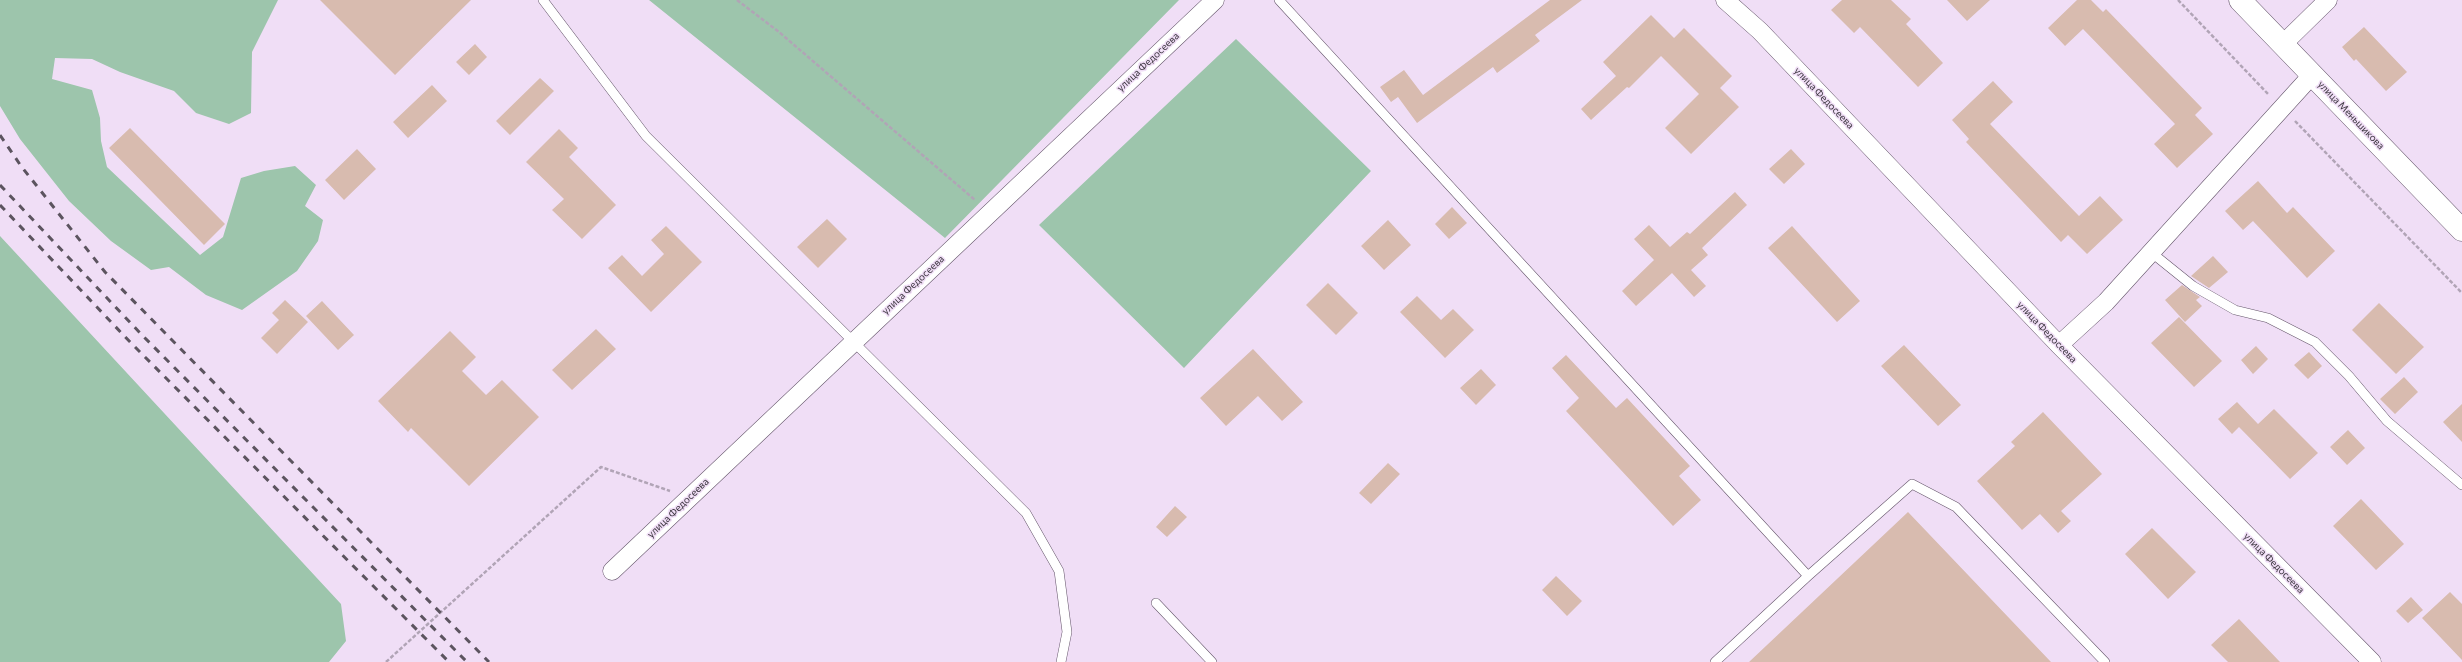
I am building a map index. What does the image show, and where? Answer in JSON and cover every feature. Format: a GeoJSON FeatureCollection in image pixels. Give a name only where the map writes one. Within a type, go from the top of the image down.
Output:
{"type":"FeatureCollection","features":[{"type":"Feature","properties":{"kind":"main road","name":"улица Меньшикова"},"geometry":{"type":"LineString","coordinates":[[2240,0],[2462,230]]}},
{"type":"Feature","properties":{"kind":"street","name":"улица Федосеева"},"geometry":{"type":"LineString","coordinates":[[612,571],[1214,0]]}},
{"type":"Feature","properties":{"kind":"street","name":"улица Федосеева"},"geometry":{"type":"LineString","coordinates":[[1725,0],[1760,31],[2058,345],[2372,662]]}},
{"type":"Feature","properties":{"kind":"street"},"geometry":{"type":"LineString","coordinates":[[2283,44],[2328,0]]}},
{"type":"Feature","properties":{"kind":"street"},"geometry":{"type":"LineString","coordinates":[[2058,345],[2106,302],[2312,75]]}},
{"type":"Feature","properties":{"kind":"lane"},"geometry":{"type":"LineString","coordinates":[[543,0],[646,136],[1026,512],[1058,571],[1067,632],[1061,662]]}},
{"type":"Feature","properties":{"kind":"lane"},"geometry":{"type":"LineString","coordinates":[[1279,0],[1808,576]]}},
{"type":"Feature","properties":{"kind":"lane"},"geometry":{"type":"LineString","coordinates":[[2152,253],[2194,286],[2235,310],[2268,318],[2315,342],[2349,376],[2387,421],[2462,485]]}},
{"type":"Feature","properties":{"kind":"lane"},"geometry":{"type":"LineString","coordinates":[[1715,662],[1808,576],[1912,484],[1956,507],[2105,662]]}},
{"type":"Feature","properties":{"kind":"lane"},"geometry":{"type":"LineString","coordinates":[[1156,603],[1212,662]]}},
{"type":"Feature","properties":{"kind":"path"},"geometry":{"type":"LineString","coordinates":[[737,0],[779,32],[989,213]]}},
{"type":"Feature","properties":{"kind":"path"},"geometry":{"type":"LineString","coordinates":[[2178,0],[2462,293]]}},
{"type":"Feature","properties":{"kind":"path"},"geometry":{"type":"LineString","coordinates":[[386,662],[601,467],[690,498]]}},
{"type":"Feature","properties":{"kind":"green space"},"geometry":{"type":"Polygon","coordinates":[[[0,0],[278,0],[252,52],[251,113],[229,124],[196,113],[174,91],[120,72],[92,59],[55,58],[52,79],[92,90],[100,118],[101,141],[107,167],[200,255],[223,237],[241,178],[264,171],[295,166],[316,185],[305,206],[323,220],[318,241],[297,271],[242,310],[206,295],[169,267],[151,270],[111,241],[69,201],[20,139],[0,106],[0,0]]]}},
{"type":"Feature","properties":{"kind":"green space"},"geometry":{"type":"Polygon","coordinates":[[[649,0],[1179,0],[945,238],[649,0]]]}},
{"type":"Feature","properties":{"kind":"green space"},"geometry":{"type":"Polygon","coordinates":[[[1236,39],[1371,171],[1184,368],[1039,225],[1236,39]]]}},
{"type":"Feature","properties":{"kind":"green space"},"geometry":{"type":"Polygon","coordinates":[[[0,236],[341,604],[346,641],[329,662],[0,662],[0,236]]]}},
{"type":"Feature","properties":{"kind":"building"},"geometry":{"type":"Polygon","coordinates":[[[320,0],[471,0],[395,75],[320,0]]]}},
{"type":"Feature","properties":{"kind":"building"},"geometry":{"type":"Polygon","coordinates":[[[1550,0],[1582,0],[1535,35],[1540,41],[1497,73],[1493,67],[1417,123],[1398,97],[1391,102],[1380,87],[1404,70],[1423,95],[1550,0]]]}},
{"type":"Feature","properties":{"kind":"building"},"geometry":{"type":"Polygon","coordinates":[[[1842,0],[1891,0],[1911,19],[1906,24],[1943,63],[1918,87],[1860,27],[1854,33],[1831,10],[1842,0]]]}},
{"type":"Feature","properties":{"kind":"building"},"geometry":{"type":"Polygon","coordinates":[[[1947,0],[1990,0],[1967,21],[1947,0]]]}},
{"type":"Feature","properties":{"kind":"building"},"geometry":{"type":"Polygon","coordinates":[[[2077,0],[2091,0],[2103,12],[2106,9],[2202,108],[2195,115],[2213,134],[2177,168],[2154,144],[2175,124],[2083,29],[2065,46],[2048,28],[2077,0]]]}},
{"type":"Feature","properties":{"kind":"building"},"geometry":{"type":"Polygon","coordinates":[[[1651,15],[1674,38],[1684,28],[1732,76],[1720,88],[1739,107],[1691,154],[1665,128],[1699,94],[1661,56],[1629,88],[1627,87],[1591,120],[1581,109],[1616,76],[1603,62],[1651,15]]]}},
{"type":"Feature","properties":{"kind":"building"},"geometry":{"type":"Polygon","coordinates":[[[2364,27],[2407,72],[2386,91],[2356,59],[2354,61],[2342,47],[2364,27]]]}},
{"type":"Feature","properties":{"kind":"building"},"geometry":{"type":"Polygon","coordinates":[[[475,44],[487,57],[469,75],[456,62],[475,44]]]}},
{"type":"Feature","properties":{"kind":"building"},"geometry":{"type":"Polygon","coordinates":[[[540,78],[554,91],[510,135],[496,121],[540,78]]]}},
{"type":"Feature","properties":{"kind":"building"},"geometry":{"type":"Polygon","coordinates":[[[1993,81],[2013,102],[1990,124],[2079,216],[2100,196],[2123,220],[2087,254],[2068,235],[2061,242],[1966,142],[1969,139],[1952,120],[1993,81]]]}},
{"type":"Feature","properties":{"kind":"building"},"geometry":{"type":"Polygon","coordinates":[[[432,85],[447,101],[408,138],[393,122],[432,85]]]}},
{"type":"Feature","properties":{"kind":"building"},"geometry":{"type":"Polygon","coordinates":[[[130,128],[225,224],[204,245],[109,148],[130,128]]]}},
{"type":"Feature","properties":{"kind":"building"},"geometry":{"type":"Polygon","coordinates":[[[559,129],[578,148],[569,157],[616,205],[582,239],[552,210],[564,199],[526,162],[559,129]]]}},
{"type":"Feature","properties":{"kind":"building"},"geometry":{"type":"Polygon","coordinates":[[[357,149],[376,169],[344,200],[325,180],[357,149]]]}},
{"type":"Feature","properties":{"kind":"building"},"geometry":{"type":"Polygon","coordinates":[[[1791,149],[1805,164],[1784,184],[1769,169],[1791,149]]]}},
{"type":"Feature","properties":{"kind":"building"},"geometry":{"type":"Polygon","coordinates":[[[2258,181],[2287,213],[2293,207],[2335,251],[2307,278],[2253,221],[2243,230],[2225,211],[2258,181]]]}},
{"type":"Feature","properties":{"kind":"building"},"geometry":{"type":"Polygon","coordinates":[[[1735,192],[1747,205],[1702,248],[1708,255],[1691,270],[1706,286],[1694,297],[1672,273],[1636,306],[1622,291],[1654,260],[1634,239],[1649,225],[1670,247],[1687,232],[1690,234],[1735,192]]]}},
{"type":"Feature","properties":{"kind":"building"},"geometry":{"type":"Polygon","coordinates":[[[1452,207],[1467,223],[1449,239],[1435,224],[1452,207]]]}},
{"type":"Feature","properties":{"kind":"building"},"geometry":{"type":"Polygon","coordinates":[[[827,219],[847,239],[818,268],[797,247],[827,219]]]}},
{"type":"Feature","properties":{"kind":"building"},"geometry":{"type":"Polygon","coordinates":[[[1388,220],[1411,245],[1384,270],[1361,246],[1388,220]]]}},
{"type":"Feature","properties":{"kind":"building"},"geometry":{"type":"Polygon","coordinates":[[[666,226],[702,262],[651,312],[608,268],[622,255],[642,276],[664,254],[651,240],[666,226]]]}},
{"type":"Feature","properties":{"kind":"building"},"geometry":{"type":"Polygon","coordinates":[[[1792,226],[1860,301],[1837,322],[1768,248],[1792,226]]]}},
{"type":"Feature","properties":{"kind":"building"},"geometry":{"type":"Polygon","coordinates":[[[2213,256],[2228,272],[2209,288],[2191,276],[2213,256]]]}},
{"type":"Feature","properties":{"kind":"building"},"geometry":{"type":"Polygon","coordinates":[[[1328,283],[1358,313],[1336,335],[1306,305],[1328,283]]]}},
{"type":"Feature","properties":{"kind":"building"},"geometry":{"type":"Polygon","coordinates":[[[2182,285],[2200,297],[2196,300],[2202,306],[2185,322],[2165,300],[2182,285]]]}},
{"type":"Feature","properties":{"kind":"building"},"geometry":{"type":"Polygon","coordinates":[[[1417,296],[1441,320],[1453,309],[1474,330],[1445,358],[1400,312],[1417,296]]]}},
{"type":"Feature","properties":{"kind":"building"},"geometry":{"type":"Polygon","coordinates":[[[285,300],[308,322],[277,354],[261,338],[279,320],[272,313],[285,300]]]}},
{"type":"Feature","properties":{"kind":"building"},"geometry":{"type":"Polygon","coordinates":[[[322,301],[354,335],[338,350],[306,316],[322,301]]]}},
{"type":"Feature","properties":{"kind":"building"},"geometry":{"type":"Polygon","coordinates":[[[2379,303],[2424,347],[2396,374],[2352,330],[2379,303]]]}},
{"type":"Feature","properties":{"kind":"building"},"geometry":{"type":"Polygon","coordinates":[[[2179,317],[2222,361],[2194,387],[2151,343],[2179,317]]]}},
{"type":"Feature","properties":{"kind":"building"},"geometry":{"type":"Polygon","coordinates":[[[596,329],[616,349],[572,390],[552,370],[596,329]]]}},
{"type":"Feature","properties":{"kind":"building"},"geometry":{"type":"Polygon","coordinates":[[[450,331],[476,357],[462,371],[486,395],[502,380],[539,417],[469,486],[411,428],[408,432],[378,401],[450,331]]]}},
{"type":"Feature","properties":{"kind":"building"},"geometry":{"type":"Polygon","coordinates":[[[1904,345],[1961,405],[1938,426],[1881,366],[1904,345]]]}},
{"type":"Feature","properties":{"kind":"building"},"geometry":{"type":"Polygon","coordinates":[[[2256,346],[2268,359],[2253,374],[2241,360],[2256,346]]]}},
{"type":"Feature","properties":{"kind":"building"},"geometry":{"type":"Polygon","coordinates":[[[1253,349],[1303,402],[1282,421],[1258,396],[1226,426],[1200,398],[1253,349]]]}},
{"type":"Feature","properties":{"kind":"building"},"geometry":{"type":"Polygon","coordinates":[[[2309,352],[2322,366],[2308,379],[2294,365],[2309,352]]]}},
{"type":"Feature","properties":{"kind":"building"},"geometry":{"type":"Polygon","coordinates":[[[1566,355],[1616,408],[1627,398],[1690,466],[1679,476],[1701,500],[1673,526],[1566,411],[1579,398],[1552,368],[1566,355]]]}},
{"type":"Feature","properties":{"kind":"building"},"geometry":{"type":"Polygon","coordinates":[[[1481,369],[1496,385],[1476,405],[1460,388],[1481,369]]]}},
{"type":"Feature","properties":{"kind":"building"},"geometry":{"type":"Polygon","coordinates":[[[2404,377],[2418,392],[2395,414],[2380,399],[2404,377]]]}},
{"type":"Feature","properties":{"kind":"building"},"geometry":{"type":"Polygon","coordinates":[[[2237,402],[2258,424],[2274,409],[2318,453],[2290,479],[2239,427],[2232,434],[2218,419],[2237,402]]]}},
{"type":"Feature","properties":{"kind":"building"},"geometry":{"type":"Polygon","coordinates":[[[2462,404],[2462,442],[2443,422],[2462,404]]]}},
{"type":"Feature","properties":{"kind":"building"},"geometry":{"type":"Polygon","coordinates":[[[2043,412],[2102,474],[2061,511],[2071,521],[2058,533],[2040,514],[2022,530],[1977,481],[2015,446],[2011,442],[2043,412]]]}},
{"type":"Feature","properties":{"kind":"building"},"geometry":{"type":"Polygon","coordinates":[[[2348,430],[2365,448],[2347,465],[2330,447],[2348,430]]]}},
{"type":"Feature","properties":{"kind":"building"},"geometry":{"type":"Polygon","coordinates":[[[1388,463],[1400,474],[1371,504],[1359,493],[1388,463]]]}},
{"type":"Feature","properties":{"kind":"building"},"geometry":{"type":"Polygon","coordinates":[[[2361,499],[2404,544],[2376,570],[2333,526],[2361,499]]]}},
{"type":"Feature","properties":{"kind":"building"},"geometry":{"type":"Polygon","coordinates":[[[1175,506],[1187,517],[1167,537],[1156,527],[1175,506]]]}},
{"type":"Feature","properties":{"kind":"building"},"geometry":{"type":"Polygon","coordinates":[[[1908,512],[2051,662],[1749,662],[1908,512]]]}},
{"type":"Feature","properties":{"kind":"building"},"geometry":{"type":"Polygon","coordinates":[[[2152,528],[2196,572],[2168,599],[2125,554],[2152,528]]]}},
{"type":"Feature","properties":{"kind":"building"},"geometry":{"type":"Polygon","coordinates":[[[1556,576],[1582,601],[1567,616],[1542,590],[1556,576]]]}},
{"type":"Feature","properties":{"kind":"building"},"geometry":{"type":"Polygon","coordinates":[[[2450,592],[2462,604],[2462,660],[2422,618],[2450,592]]]}},
{"type":"Feature","properties":{"kind":"building"},"geometry":{"type":"Polygon","coordinates":[[[2411,597],[2423,610],[2408,623],[2396,611],[2411,597]]]}},
{"type":"Feature","properties":{"kind":"building"},"geometry":{"type":"Polygon","coordinates":[[[2239,619],[2280,662],[2228,662],[2211,645],[2239,619]]]}},
{"type":"Feature","properties":{"kind":"railway"},"geometry":{"type":"LineString","coordinates":[[0,135],[21,166],[105,272],[489,662]]}},
{"type":"Feature","properties":{"kind":"railway"},"geometry":{"type":"LineString","coordinates":[[0,185],[142,335],[467,662]]}},
{"type":"Feature","properties":{"kind":"railway"},"geometry":{"type":"LineString","coordinates":[[0,205],[131,343],[449,662]]}}]}
